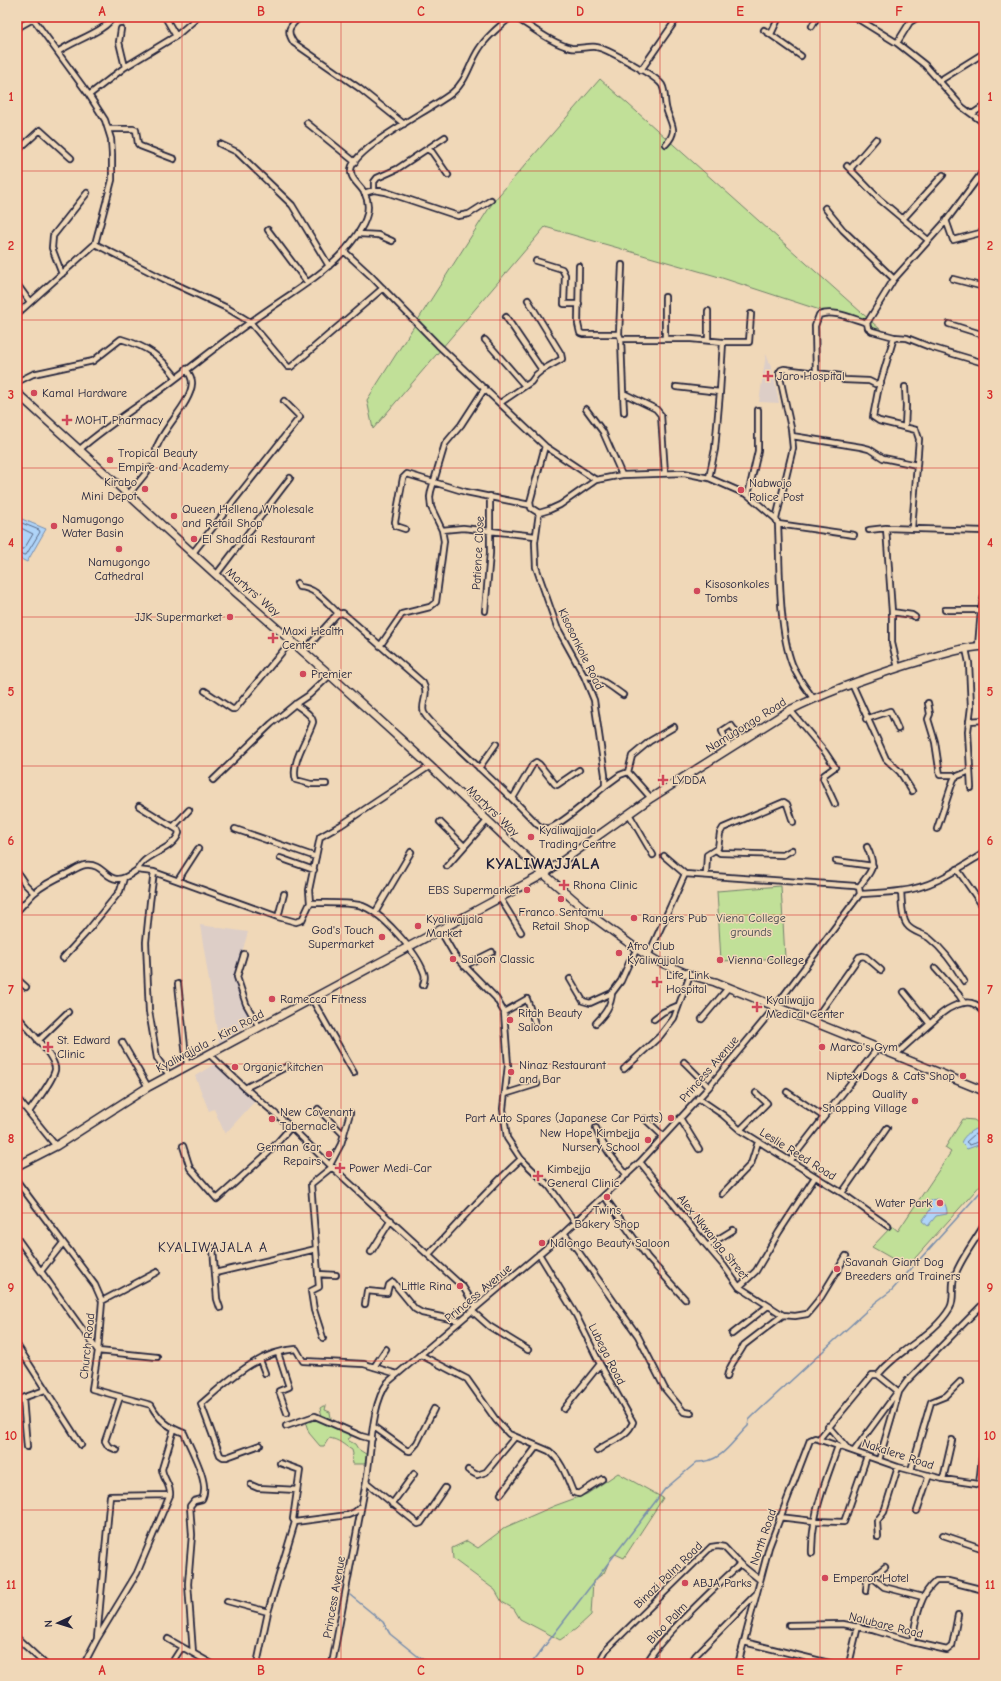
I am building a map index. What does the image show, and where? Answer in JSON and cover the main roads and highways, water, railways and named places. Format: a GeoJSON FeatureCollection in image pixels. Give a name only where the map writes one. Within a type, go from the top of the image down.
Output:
{"type":"FeatureCollection","features":[{"type":"Feature","properties":{"kind":"main road","name":"Martyrs' Way"},"geometry":{"type":"LineString","coordinates":[[17,393],[192,554],[292,640],[430,766],[544,874],[596,919],[637,949],[648,956],[690,975],[715,982],[877,1049],[984,1091]]}},
{"type":"Feature","properties":{"kind":"main road","name":"Namugongo Road"},"geometry":{"type":"LineString","coordinates":[[544,874],[651,798],[790,710],[813,698],[898,668],[981,646]]}},
{"type":"Feature","properties":{"kind":"main road","name":"Kyaliwajjala - Kira Road"},"geometry":{"type":"LineString","coordinates":[[17,1166],[56,1146],[148,1086],[544,874]]}},
{"type":"Feature","properties":{"kind":"water"},"geometry":{"type":"Polygon","coordinates":[[[17,517],[46,529],[27,562],[17,557],[17,517]]]}},
{"type":"Feature","properties":{"kind":"water"},"geometry":{"type":"Polygon","coordinates":[[[975,1129],[984,1132],[984,1143],[967,1149],[961,1143],[966,1135],[975,1129]]]}},
{"type":"Feature","properties":{"kind":"water"},"geometry":{"type":"Polygon","coordinates":[[[938,1199],[945,1205],[947,1214],[936,1216],[928,1226],[922,1221],[930,1210],[931,1200],[938,1199]]]}},
{"type":"Feature","properties":{"kind":"waterway"},"geometry":{"type":"LineString","coordinates":[[531,1664],[665,1489],[697,1462],[713,1459],[726,1450],[748,1426],[749,1420],[754,1415],[876,1302],[892,1290],[984,1188]]}},
{"type":"Feature","properties":{"kind":"waterway"},"geometry":{"type":"LineString","coordinates":[[350,1595],[383,1622],[390,1634],[420,1658],[435,1664]]}},
{"type":"Feature","properties":{"kind":"place","name":"Jaro Hospital"},"geometry":{"type":"Point","coordinates":[768,376]}},
{"type":"Feature","properties":{"kind":"place","name":"Kamal Hardware"},"geometry":{"type":"Point","coordinates":[34,393]}},
{"type":"Feature","properties":{"kind":"place","name":"MOHT Pharmacy"},"geometry":{"type":"Point","coordinates":[67,420]}},
{"type":"Feature","properties":{"kind":"place","name":"Tropical Beauty Empire and Academy"},"geometry":{"type":"Point","coordinates":[110,460]}},
{"type":"Feature","properties":{"kind":"place","name":"Kirabo Mini Depot"},"geometry":{"type":"Point","coordinates":[145,489]}},
{"type":"Feature","properties":{"kind":"place","name":"Nabwojo Police Post"},"geometry":{"type":"Point","coordinates":[741,490]}},
{"type":"Feature","properties":{"kind":"place","name":"Queen Hellena Wholesale and Retail Shop"},"geometry":{"type":"Point","coordinates":[174,516]}},
{"type":"Feature","properties":{"kind":"place","name":"Namugongo Water Basin"},"geometry":{"type":"Point","coordinates":[54,526]}},
{"type":"Feature","properties":{"kind":"place","name":"El Shaddai Restaurant"},"geometry":{"type":"Point","coordinates":[194,539]}},
{"type":"Feature","properties":{"kind":"place","name":"Namugongo Cathedral"},"geometry":{"type":"Point","coordinates":[119,549]}},
{"type":"Feature","properties":{"kind":"place","name":"Kisosonkoles Tombs"},"geometry":{"type":"Point","coordinates":[697,591]}},
{"type":"Feature","properties":{"kind":"place","name":"JJK Supermarket"},"geometry":{"type":"Point","coordinates":[230,617]}},
{"type":"Feature","properties":{"kind":"place","name":"Maxi Health Center"},"geometry":{"type":"Point","coordinates":[273,638]}},
{"type":"Feature","properties":{"kind":"place","name":"Premier"},"geometry":{"type":"Point","coordinates":[303,674]}},
{"type":"Feature","properties":{"kind":"place","name":"LYDDA"},"geometry":{"type":"Point","coordinates":[663,780]}},
{"type":"Feature","properties":{"kind":"place","name":"Kyaliwajjala Trading Centre"},"geometry":{"type":"Point","coordinates":[531,837]}},
{"type":"Feature","properties":{"kind":"place","name":"Rhona Clinic"},"geometry":{"type":"Point","coordinates":[564,885]}},
{"type":"Feature","properties":{"kind":"place","name":"EBS Supermarket"},"geometry":{"type":"Point","coordinates":[527,890]}},
{"type":"Feature","properties":{"kind":"place","name":"Franco Sentamu Retail Shop"},"geometry":{"type":"Point","coordinates":[561,899]}},
{"type":"Feature","properties":{"kind":"place","name":"Rangers Pub"},"geometry":{"type":"Point","coordinates":[634,918]}},
{"type":"Feature","properties":{"kind":"place","name":"Kyaliwajjala Market"},"geometry":{"type":"Point","coordinates":[418,926]}},
{"type":"Feature","properties":{"kind":"place","name":"God's Touch Supermarket"},"geometry":{"type":"Point","coordinates":[382,937]}},
{"type":"Feature","properties":{"kind":"place","name":"Afro Club Kyaliwajjala"},"geometry":{"type":"Point","coordinates":[619,953]}},
{"type":"Feature","properties":{"kind":"place","name":"Saloon Classic"},"geometry":{"type":"Point","coordinates":[453,959]}},
{"type":"Feature","properties":{"kind":"place","name":"Vienna College"},"geometry":{"type":"Point","coordinates":[720,960]}},
{"type":"Feature","properties":{"kind":"place","name":"Life Link Hospital"},"geometry":{"type":"Point","coordinates":[657,982]}},
{"type":"Feature","properties":{"kind":"place","name":"Ramecca Fitness"},"geometry":{"type":"Point","coordinates":[272,999]}},
{"type":"Feature","properties":{"kind":"place","name":"Kyaliwajja Medical Center"},"geometry":{"type":"Point","coordinates":[757,1007]}},
{"type":"Feature","properties":{"kind":"place","name":"Ritah Beauty Saloon"},"geometry":{"type":"Point","coordinates":[510,1020]}},
{"type":"Feature","properties":{"kind":"place","name":"St. Edward Clinic"},"geometry":{"type":"Point","coordinates":[48,1047]}},
{"type":"Feature","properties":{"kind":"place","name":"Marco's Gym"},"geometry":{"type":"Point","coordinates":[822,1047]}},
{"type":"Feature","properties":{"kind":"place","name":"Organic kitchen"},"geometry":{"type":"Point","coordinates":[235,1067]}},
{"type":"Feature","properties":{"kind":"place","name":"Ninaz Restaurant and Bar"},"geometry":{"type":"Point","coordinates":[511,1072]}},
{"type":"Feature","properties":{"kind":"place","name":"Niptex Dogs & Cats Shop"},"geometry":{"type":"Point","coordinates":[963,1076]}},
{"type":"Feature","properties":{"kind":"place","name":"Quality Shopping Village"},"geometry":{"type":"Point","coordinates":[915,1101]}},
{"type":"Feature","properties":{"kind":"place","name":"Part Auto Spares (Japanese Car Parts)"},"geometry":{"type":"Point","coordinates":[671,1118]}},
{"type":"Feature","properties":{"kind":"place","name":"New Covenant Tabernacle"},"geometry":{"type":"Point","coordinates":[272,1119]}},
{"type":"Feature","properties":{"kind":"place","name":"New Hope Kimbejja Nursery School"},"geometry":{"type":"Point","coordinates":[648,1140]}},
{"type":"Feature","properties":{"kind":"place","name":"German Car Repairs"},"geometry":{"type":"Point","coordinates":[329,1154]}},
{"type":"Feature","properties":{"kind":"place","name":"Power Medi-Car"},"geometry":{"type":"Point","coordinates":[340,1168]}},
{"type":"Feature","properties":{"kind":"place","name":"Kimbejja General Clinic"},"geometry":{"type":"Point","coordinates":[538,1176]}},
{"type":"Feature","properties":{"kind":"place","name":"Twins Bakery Shop"},"geometry":{"type":"Point","coordinates":[607,1197]}},
{"type":"Feature","properties":{"kind":"place","name":"Water Park"},"geometry":{"type":"Point","coordinates":[940,1203]}},
{"type":"Feature","properties":{"kind":"place","name":"Nalongo Beauty Saloon"},"geometry":{"type":"Point","coordinates":[542,1243]}},
{"type":"Feature","properties":{"kind":"place","name":"Savanah Giant Dog Breeders and Trainers"},"geometry":{"type":"Point","coordinates":[837,1269]}},
{"type":"Feature","properties":{"kind":"place","name":"Little Rina"},"geometry":{"type":"Point","coordinates":[460,1286]}},
{"type":"Feature","properties":{"kind":"place","name":"Emperor Hotel"},"geometry":{"type":"Point","coordinates":[825,1578]}},
{"type":"Feature","properties":{"kind":"place","name":"ABJA Parks"},"geometry":{"type":"Point","coordinates":[685,1583]}},
{"type":"Feature","properties":{"kind":"district","name":"KYALIWAJJALA"},"geometry":{"type":"Point","coordinates":[543,864]}},
{"type":"Feature","properties":{"kind":"district","name":"KYALIWAJALA A"},"geometry":{"type":"Point","coordinates":[213,1247]}},
{"type":"Feature","properties":{"kind":"park label","name":"Viena College grounds"},"geometry":{"type":"Point","coordinates":[751,925]}}]}
